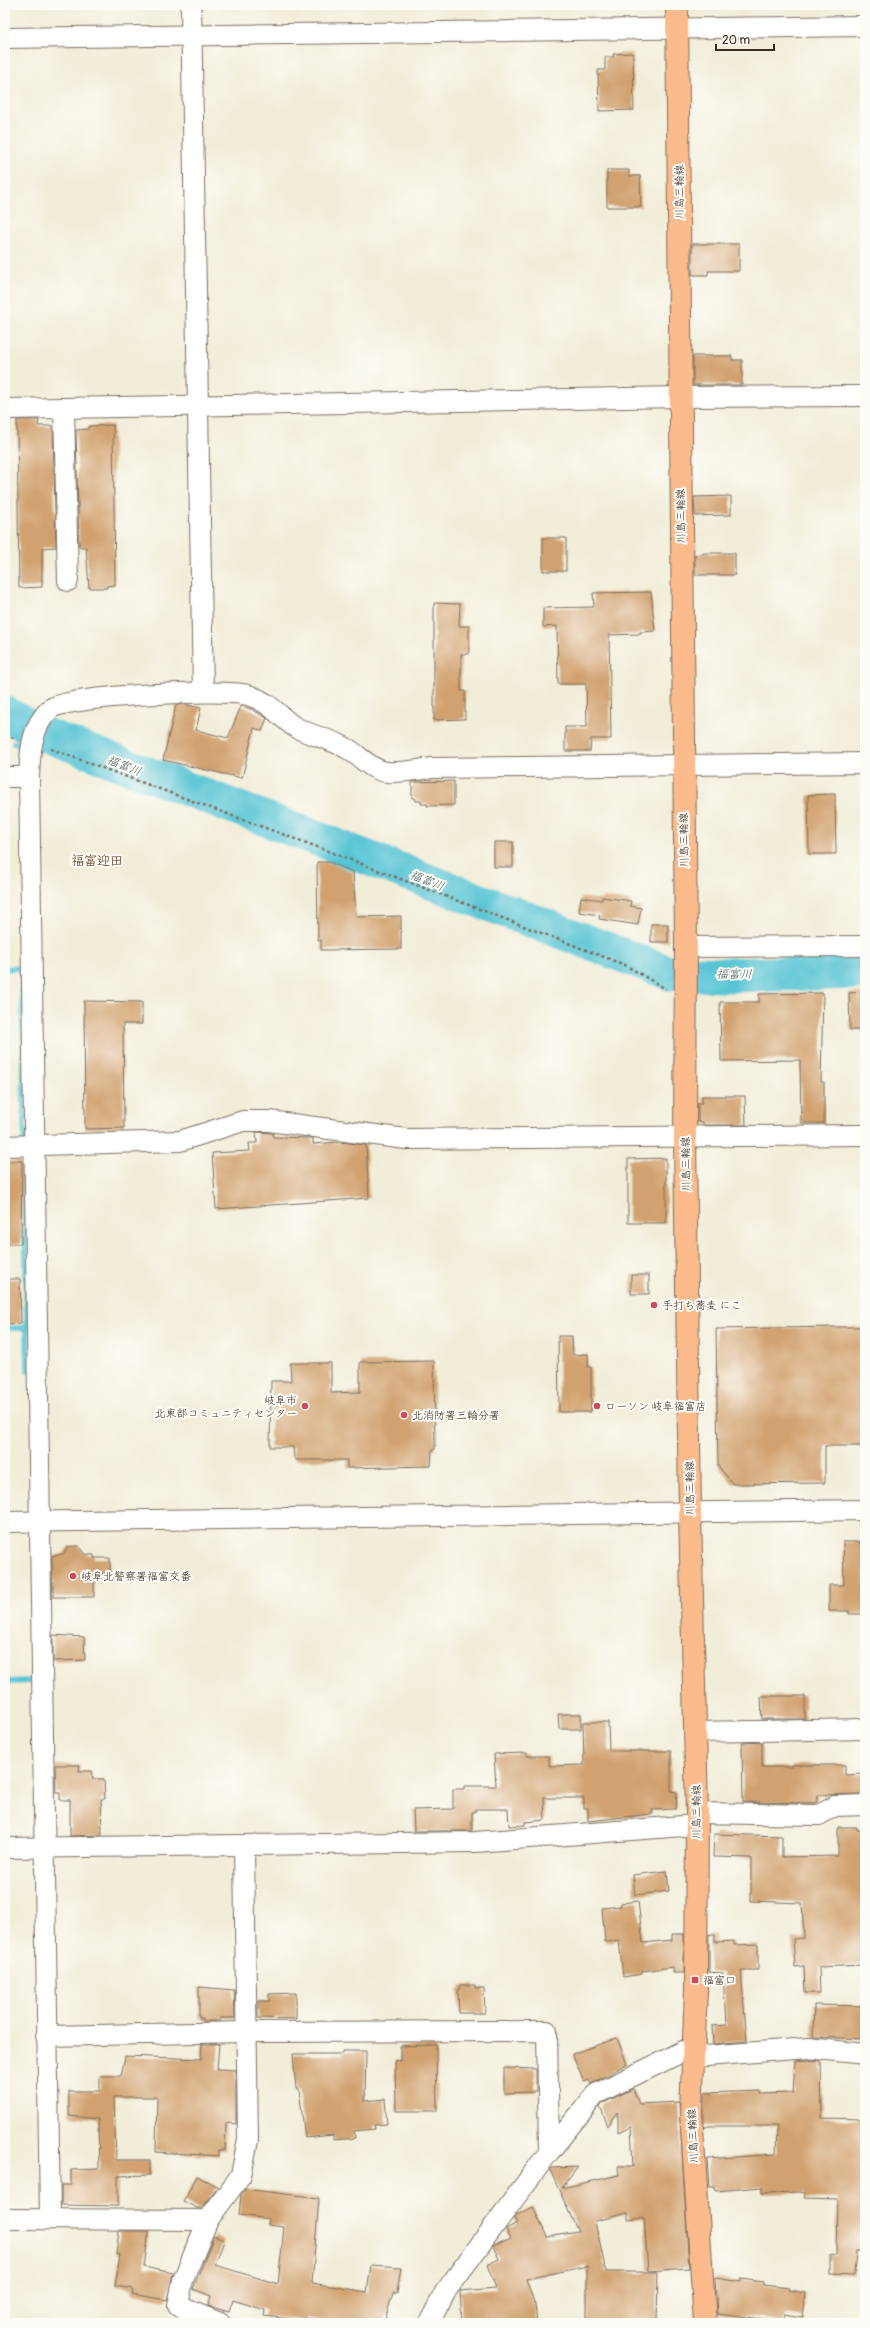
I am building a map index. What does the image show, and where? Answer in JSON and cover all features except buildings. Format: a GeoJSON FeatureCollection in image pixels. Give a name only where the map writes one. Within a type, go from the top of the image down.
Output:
{"type":"FeatureCollection","features":[{"type":"Feature","properties":{"kind":"main road","name":"川島三輪線"},"geometry":{"type":"LineString","coordinates":[[677,5],[683,766],[686,951],[685,1138],[690,1512],[697,1819],[696,1990],[691,2112],[705,2323]]}},
{"type":"Feature","properties":{"kind":"street"},"geometry":{"type":"LineString","coordinates":[[190,5],[203,692]]}},
{"type":"Feature","properties":{"kind":"street"},"geometry":{"type":"LineString","coordinates":[[5,38],[865,26]]}},
{"type":"Feature","properties":{"kind":"street"},"geometry":{"type":"LineString","coordinates":[[5,409],[680,397],[865,396]]}},
{"type":"Feature","properties":{"kind":"street"},"geometry":{"type":"LineString","coordinates":[[64,408],[68,581]]}},
{"type":"Feature","properties":{"kind":"street"},"geometry":{"type":"LineString","coordinates":[[50,2218],[39,1522],[23,1146],[19,777],[32,739],[45,715],[51,708],[79,700],[203,692],[246,695],[270,705],[296,727],[347,748],[376,769],[386,772],[432,768],[865,763]]}},
{"type":"Feature","properties":{"kind":"street"},"geometry":{"type":"LineString","coordinates":[[686,951],[865,946]]}},
{"type":"Feature","properties":{"kind":"street"},"geometry":{"type":"LineString","coordinates":[[23,1146],[180,1141],[243,1121],[269,1121],[406,1140],[685,1138],[865,1134]]}},
{"type":"Feature","properties":{"kind":"street"},"geometry":{"type":"LineString","coordinates":[[5,1522],[865,1510]]}},
{"type":"Feature","properties":{"kind":"street"},"geometry":{"type":"LineString","coordinates":[[695,1732],[865,1729]]}},
{"type":"Feature","properties":{"kind":"street"},"geometry":{"type":"LineString","coordinates":[[5,1848],[475,1842],[697,1819],[819,1815],[835,1806],[865,1805]]}},
{"type":"Feature","properties":{"kind":"street"},"geometry":{"type":"LineString","coordinates":[[220,2323],[175,2315],[183,2280],[208,2220],[241,2175],[248,2140],[244,1846]]}},
{"type":"Feature","properties":{"kind":"street"},"geometry":{"type":"LineString","coordinates":[[46,2036],[246,2032],[547,2031],[549,2152]]}},
{"type":"Feature","properties":{"kind":"street"},"geometry":{"type":"LineString","coordinates":[[429,2323],[445,2292],[549,2152],[596,2094],[693,2052],[808,2048],[865,2054]]}},
{"type":"Feature","properties":{"kind":"street"},"geometry":{"type":"LineString","coordinates":[[5,2219],[50,2218],[208,2220]]}},
{"type":"Feature","properties":{"kind":"path"},"geometry":{"type":"LineString","coordinates":[[5,736],[32,739],[313,845],[624,965],[686,994]]}},
{"type":"Feature","properties":{"kind":"waterway","name":"福富川"},"geometry":{"type":"LineString","coordinates":[[5,713],[38,732],[669,973],[723,975],[865,972]]}},
{"type":"Feature","properties":{"kind":"waterway"},"geometry":{"type":"LineString","coordinates":[[19,730],[22,724]]}},
{"type":"Feature","properties":{"kind":"waterway"},"geometry":{"type":"LineString","coordinates":[[14,743],[20,745],[20,765]]}},
{"type":"Feature","properties":{"kind":"waterway"},"geometry":{"type":"LineString","coordinates":[[5,969],[22,968],[21,942]]}},
{"type":"Feature","properties":{"kind":"waterway"},"geometry":{"type":"LineString","coordinates":[[5,1328],[27,1328],[22,968]]}},
{"type":"Feature","properties":{"kind":"waterway"},"geometry":{"type":"LineString","coordinates":[[27,1328],[28,1371]]}},
{"type":"Feature","properties":{"kind":"waterway"},"geometry":{"type":"LineString","coordinates":[[5,1682],[33,1681],[33,1674]]}},
{"type":"Feature","properties":{"kind":"place","name":"手打ち蕎麦 にこ"},"geometry":{"type":"Point","coordinates":[654,1305]}},
{"type":"Feature","properties":{"kind":"place","name":"岐阜市 北東部コミュニティセンター"},"geometry":{"type":"Point","coordinates":[305,1406]}},
{"type":"Feature","properties":{"kind":"place","name":"ローソン 岐阜福富店"},"geometry":{"type":"Point","coordinates":[597,1406]}},
{"type":"Feature","properties":{"kind":"place","name":"北消防署三輪分署"},"geometry":{"type":"Point","coordinates":[404,1415]}},
{"type":"Feature","properties":{"kind":"place","name":"岐阜北警察署福富交番"},"geometry":{"type":"Point","coordinates":[73,1576]}},
{"type":"Feature","properties":{"kind":"place","name":"福富口"},"geometry":{"type":"Point","coordinates":[695,1980]}},
{"type":"Feature","properties":{"kind":"district","name":"福富迎田"},"geometry":{"type":"Point","coordinates":[97,861]}}]}
